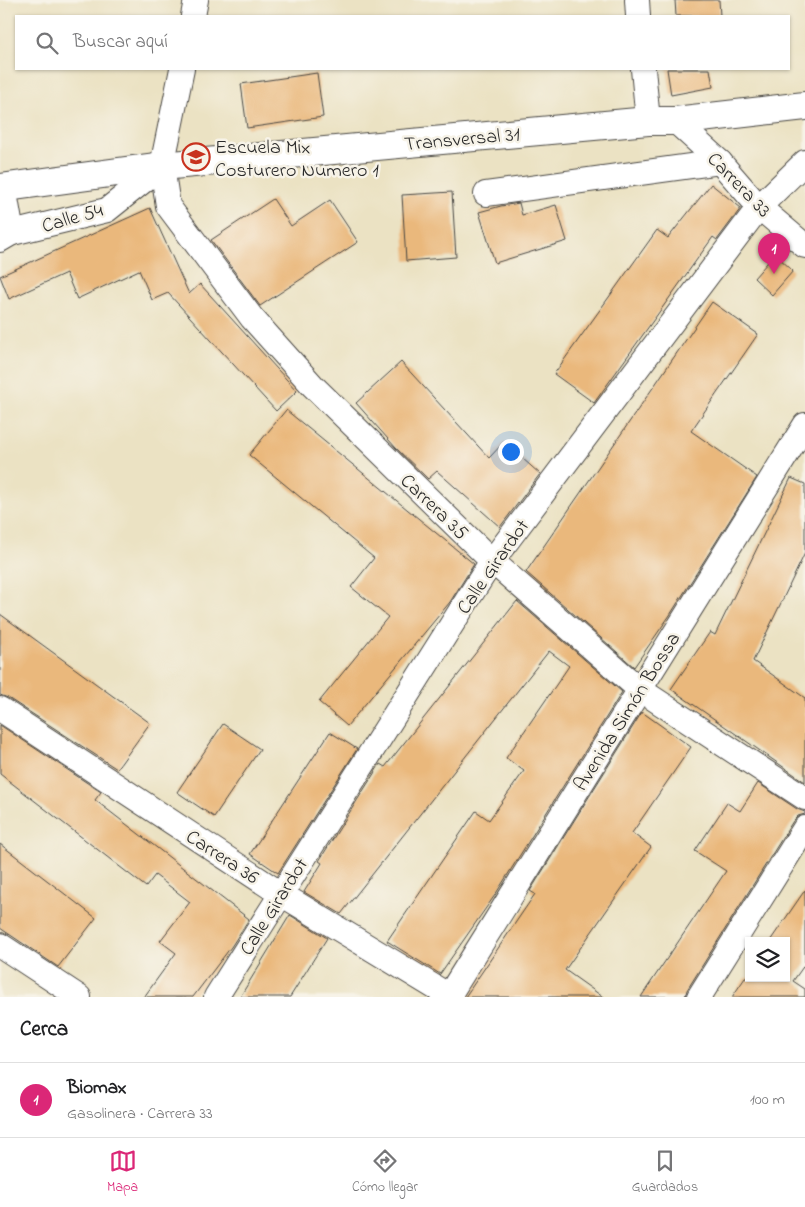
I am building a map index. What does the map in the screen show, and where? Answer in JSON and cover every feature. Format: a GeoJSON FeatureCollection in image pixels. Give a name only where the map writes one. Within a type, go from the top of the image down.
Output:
{"type":"FeatureCollection","features":[{"type":"Feature","properties":{"kind":"street"},"geometry":{"type":"LineString","coordinates":[[193,15],[196,0]]}},
{"type":"Feature","properties":{"kind":"street"},"geometry":{"type":"LineString","coordinates":[[636,0],[638,15]]}},
{"type":"Feature","properties":{"kind":"street"},"geometry":{"type":"LineString","coordinates":[[162,166],[182,70]]}},
{"type":"Feature","properties":{"kind":"street"},"geometry":{"type":"LineString","coordinates":[[643,70],[648,121]]}},
{"type":"Feature","properties":{"kind":"street","name":"Transversal 31"},"geometry":{"type":"LineString","coordinates":[[2,188],[162,166],[676,120],[805,104]]}},
{"type":"Feature","properties":{"kind":"street","name":"Carrera 33"},"geometry":{"type":"LineString","coordinates":[[676,120],[720,162],[759,207],[805,246]]}},
{"type":"Feature","properties":{"kind":"street"},"geometry":{"type":"LineString","coordinates":[[486,194],[720,162]]}},
{"type":"Feature","properties":{"kind":"street","name":"Calle Girardot"},"geometry":{"type":"LineString","coordinates":[[216,997],[492,561],[759,207],[805,162]]}},
{"type":"Feature","properties":{"kind":"street","name":"Calle 54"},"geometry":{"type":"LineString","coordinates":[[6,237],[107,210],[162,166]]}},
{"type":"Feature","properties":{"kind":"street","name":"Carrera 35"},"geometry":{"type":"LineString","coordinates":[[162,166],[168,206],[252,318],[313,386],[492,561],[639,689],[805,798]]}},
{"type":"Feature","properties":{"kind":"street"},"geometry":{"type":"LineString","coordinates":[[2,188],[6,237]]}},
{"type":"Feature","properties":{"kind":"street","name":"Avenida Simón Bossa"},"geometry":{"type":"LineString","coordinates":[[449,997],[805,425]]}},
{"type":"Feature","properties":{"kind":"street","name":"Carrera 36"},"geometry":{"type":"LineString","coordinates":[[0,709],[281,894],[449,997]]}},
{"type":"Feature","properties":{"kind":"street"},"geometry":{"type":"LineString","coordinates":[[699,997],[805,828]]}},
{"type":"Feature","properties":{"kind":"street"},"geometry":{"type":"LineString","coordinates":[[0,946],[79,997]]}},
{"type":"Feature","properties":{"kind":"building"},"geometry":{"type":"Polygon","coordinates":[[[675,0],[719,0],[720,15],[676,15],[675,0]]]}},
{"type":"Feature","properties":{"kind":"building"},"geometry":{"type":"Polygon","coordinates":[[[667,70],[710,70],[713,87],[671,95],[667,70]]]}},
{"type":"Feature","properties":{"kind":"building"},"geometry":{"type":"Polygon","coordinates":[[[317,73],[323,117],[247,128],[241,84],[317,73]]]}},
{"type":"Feature","properties":{"kind":"building"},"geometry":{"type":"Polygon","coordinates":[[[711,184],[741,208],[717,240],[713,237],[594,403],[554,374],[657,230],[668,238],[711,184]]]}},
{"type":"Feature","properties":{"kind":"building"},"geometry":{"type":"Polygon","coordinates":[[[452,192],[456,257],[406,261],[402,195],[452,192]]]}},
{"type":"Feature","properties":{"kind":"building"},"geometry":{"type":"Polygon","coordinates":[[[273,199],[291,226],[330,200],[358,242],[260,306],[211,240],[273,199]]]}},
{"type":"Feature","properties":{"kind":"building"},"geometry":{"type":"Polygon","coordinates":[[[519,203],[522,215],[556,205],[567,241],[495,263],[479,212],[519,203]]]}},
{"type":"Feature","properties":{"kind":"building"},"geometry":{"type":"Polygon","coordinates":[[[150,208],[189,294],[200,284],[297,391],[276,411],[168,293],[152,300],[139,270],[77,299],[66,273],[9,299],[0,276],[150,208]]]}},
{"type":"Feature","properties":{"kind":"building"},"geometry":{"type":"Polygon","coordinates":[[[775,254],[793,271],[772,295],[754,278],[775,254]]]}},
{"type":"Feature","properties":{"kind":"building"},"geometry":{"type":"Polygon","coordinates":[[[712,302],[758,334],[691,431],[757,477],[670,615],[634,667],[526,572],[712,302]]]}},
{"type":"Feature","properties":{"kind":"building"},"geometry":{"type":"Polygon","coordinates":[[[401,362],[489,458],[504,442],[540,474],[500,527],[437,471],[428,479],[396,448],[356,403],[401,362]]]}},
{"type":"Feature","properties":{"kind":"building"},"geometry":{"type":"Polygon","coordinates":[[[286,410],[474,564],[450,602],[347,726],[319,702],[388,617],[351,587],[374,558],[249,455],[286,410]]]}},
{"type":"Feature","properties":{"kind":"building"},"geometry":{"type":"Polygon","coordinates":[[[791,478],[805,484],[805,553],[753,661],[805,698],[805,782],[671,689],[710,632],[715,635],[791,478]]]}},
{"type":"Feature","properties":{"kind":"building"},"geometry":{"type":"Polygon","coordinates":[[[517,601],[622,692],[495,895],[440,974],[387,941],[476,811],[489,820],[524,771],[506,758],[569,666],[549,651],[341,914],[304,892],[322,863],[319,861],[380,764],[385,767],[517,601]]]}},
{"type":"Feature","properties":{"kind":"building"},"geometry":{"type":"Polygon","coordinates":[[[0,614],[150,723],[117,769],[8,698],[0,695],[0,614]]]}},
{"type":"Feature","properties":{"kind":"building"},"geometry":{"type":"Polygon","coordinates":[[[642,712],[691,747],[632,833],[651,847],[565,970],[603,997],[465,997],[535,894],[530,891],[642,712]]]}},
{"type":"Feature","properties":{"kind":"building"},"geometry":{"type":"Polygon","coordinates":[[[223,724],[260,749],[214,817],[177,792],[223,724]]]}},
{"type":"Feature","properties":{"kind":"building"},"geometry":{"type":"Polygon","coordinates":[[[0,725],[101,792],[95,800],[249,919],[231,947],[193,997],[144,997],[176,953],[160,941],[190,902],[155,875],[146,887],[0,774],[0,725]]]}},
{"type":"Feature","properties":{"kind":"building"},"geometry":{"type":"Polygon","coordinates":[[[330,732],[357,749],[278,873],[250,854],[330,732]]]}},
{"type":"Feature","properties":{"kind":"building"},"geometry":{"type":"Polygon","coordinates":[[[758,783],[797,809],[805,812],[805,814],[798,816],[793,821],[687,990],[685,997],[641,997],[726,871],[695,851],[727,803],[740,811],[758,783]]]}},
{"type":"Feature","properties":{"kind":"building"},"geometry":{"type":"Polygon","coordinates":[[[0,844],[96,918],[58,967],[0,928],[0,844]]]}},
{"type":"Feature","properties":{"kind":"building"},"geometry":{"type":"Polygon","coordinates":[[[805,890],[805,964],[793,981],[805,989],[805,997],[732,997],[745,978],[745,982],[790,982],[790,937],[773,937],[805,890]]]}},
{"type":"Feature","properties":{"kind":"building"},"geometry":{"type":"Polygon","coordinates":[[[290,915],[327,938],[290,997],[240,997],[290,915]]]}},
{"type":"Feature","properties":{"kind":"place","name":"Escuela Mix Costurero Numero 1"},"geometry":{"type":"Point","coordinates":[196,157]}},
{"type":"Feature","properties":{"kind":"place","name":"Biomax"},"geometry":{"type":"Point","coordinates":[774,274]}}]}
